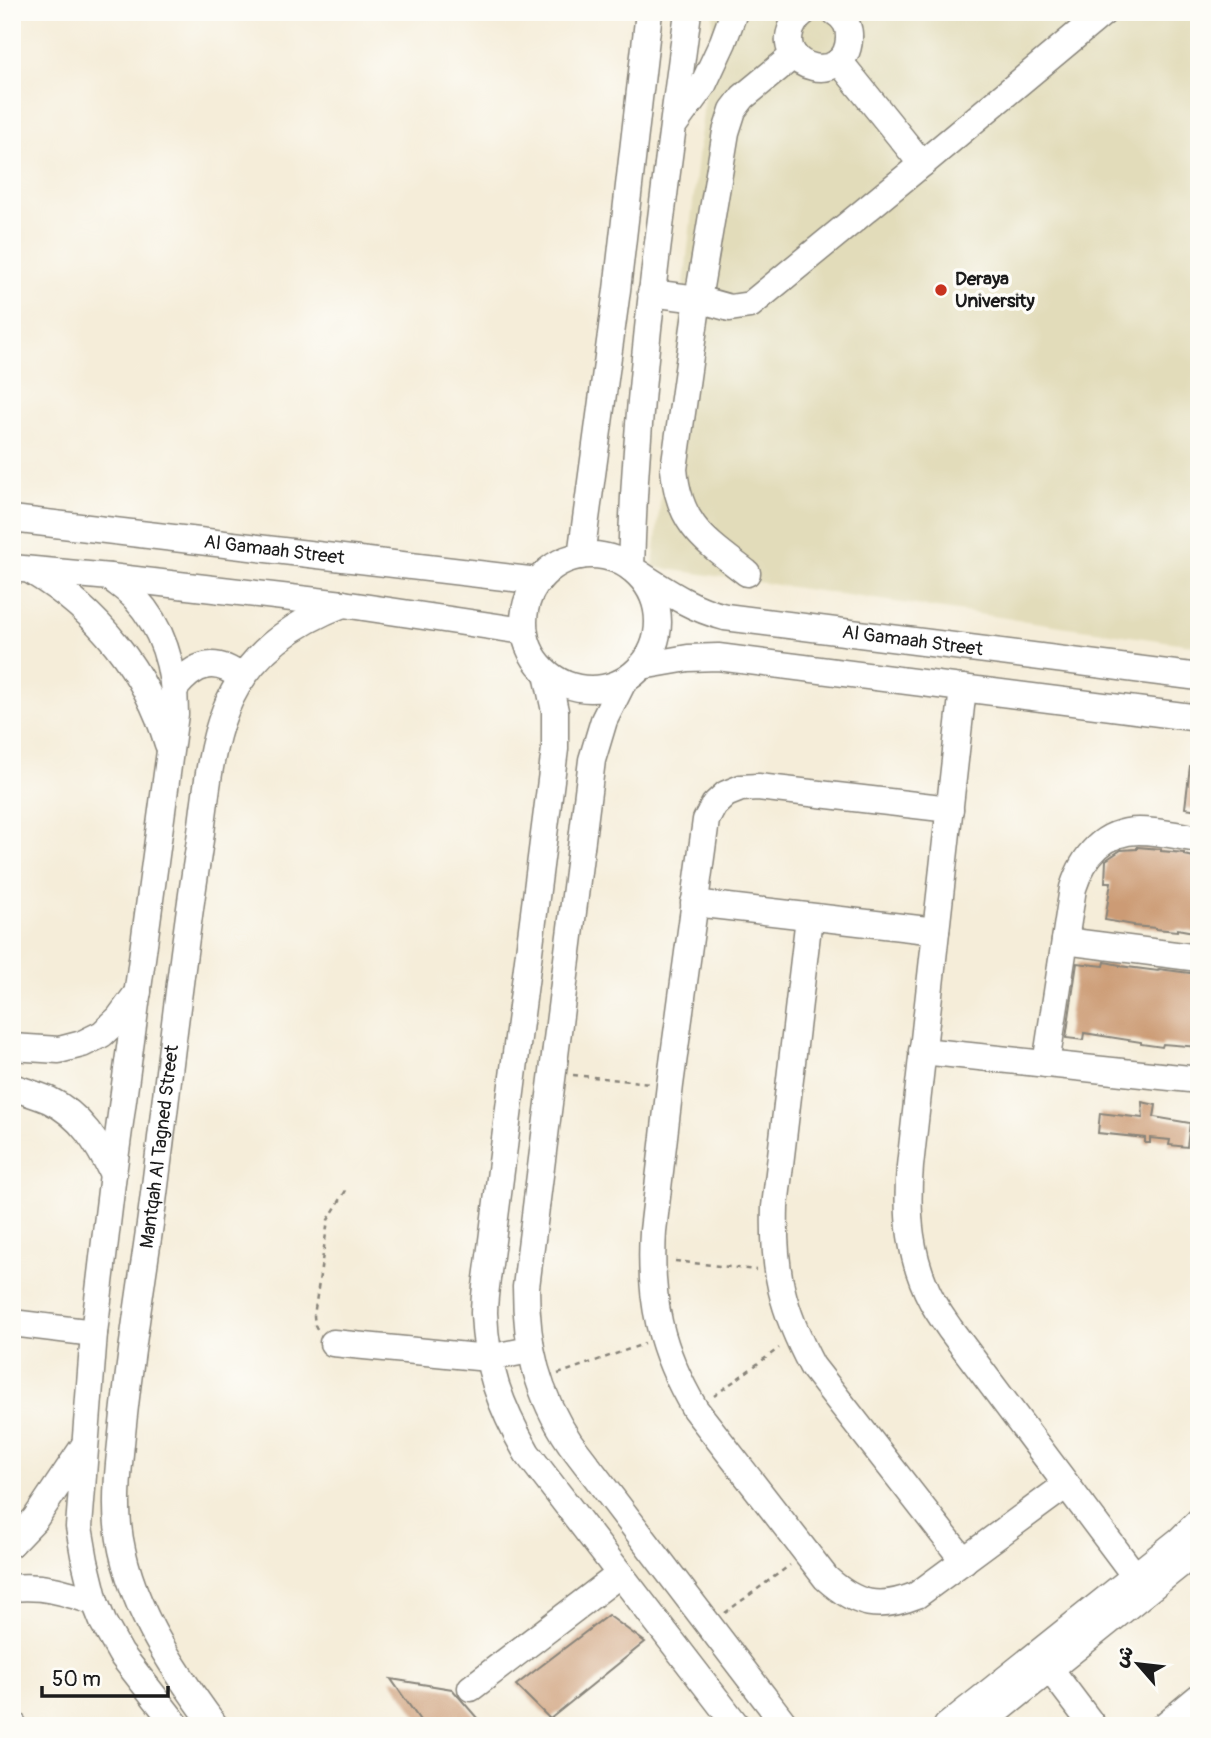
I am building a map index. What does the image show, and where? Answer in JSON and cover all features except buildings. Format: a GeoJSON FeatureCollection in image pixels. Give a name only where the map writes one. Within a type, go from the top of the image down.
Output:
{"type":"FeatureCollection","features":[{"type":"Feature","properties":{"kind":"street"},"geometry":{"type":"LineString","coordinates":[[581,556],[617,290],[649,12]]}},
{"type":"Feature","properties":{"kind":"street"},"geometry":{"type":"LineString","coordinates":[[634,571],[635,475],[651,293],[688,12]]}},
{"type":"Feature","properties":{"kind":"street"},"geometry":{"type":"LineString","coordinates":[[673,126],[702,85],[734,12]]}},
{"type":"Feature","properties":{"kind":"street"},"geometry":{"type":"LineString","coordinates":[[804,12],[793,24],[789,45],[801,62],[821,69],[839,61],[847,52],[849,31],[843,15]]}},
{"type":"Feature","properties":{"kind":"street"},"geometry":{"type":"LineString","coordinates":[[651,293],[698,299],[730,308],[750,305],[1104,12]]}},
{"type":"Feature","properties":{"kind":"street"},"geometry":{"type":"LineString","coordinates":[[747,573],[699,533],[688,519],[680,504],[674,469],[698,299],[726,131],[733,110],[743,97],[794,55]]}},
{"type":"Feature","properties":{"kind":"street"},"geometry":{"type":"LineString","coordinates":[[839,61],[922,164]]}},
{"type":"Feature","properties":{"kind":"street","name":"Al Gamaah Street"},"geometry":{"type":"LineString","coordinates":[[12,519],[538,581]]}},
{"type":"Feature","properties":{"kind":"street"},"geometry":{"type":"LineString","coordinates":[[633,674],[608,688],[576,688],[560,683],[547,674],[532,654],[524,631],[526,605],[538,581],[557,564],[581,556],[594,555],[620,561],[634,571],[648,587],[655,602],[658,619],[652,652],[633,674],[604,720],[592,760],[526,1287],[530,1350],[538,1381],[560,1428],[786,1726]]}},
{"type":"Feature","properties":{"kind":"street"},"geometry":{"type":"LineString","coordinates":[[20,568],[343,604],[524,631]]}},
{"type":"Feature","properties":{"kind":"street"},"geometry":{"type":"LineString","coordinates":[[20,568],[49,581],[86,611],[118,646],[144,685],[170,752]]}},
{"type":"Feature","properties":{"kind":"street","name":"Al Gamaah Street"},"geometry":{"type":"LineString","coordinates":[[634,571],[683,602],[725,617],[1199,677]]}},
{"type":"Feature","properties":{"kind":"street","name":"Mantqah Al Tagned Street"},"geometry":{"type":"LineString","coordinates":[[110,577],[135,598],[155,625],[168,655],[175,688],[175,713],[94,1332],[79,1527],[95,1602],[103,1622],[121,1654],[177,1726]]}},
{"type":"Feature","properties":{"kind":"street","name":"Mantqah Al Tagned Street"},"geometry":{"type":"LineString","coordinates":[[215,1726],[185,1686],[156,1639],[138,1600],[125,1561],[117,1524],[126,1394],[188,914],[215,743],[225,709],[242,678],[258,657],[287,632],[319,613],[343,604]]}},
{"type":"Feature","properties":{"kind":"street","name":"Al Gamaah Street"},"geometry":{"type":"LineString","coordinates":[[633,674],[688,658],[718,657],[1199,718]]}},
{"type":"Feature","properties":{"kind":"street"},"geometry":{"type":"LineString","coordinates":[[175,688],[188,673],[205,665],[224,666],[242,678]]}},
{"type":"Feature","properties":{"kind":"street"},"geometry":{"type":"LineString","coordinates":[[547,674],[556,730],[484,1311],[488,1358],[496,1391],[509,1423],[527,1453],[737,1726]]}},
{"type":"Feature","properties":{"kind":"street"},"geometry":{"type":"LineString","coordinates":[[963,688],[907,1200],[910,1235],[932,1300],[950,1329],[1135,1577]]}},
{"type":"Feature","properties":{"kind":"street"},"geometry":{"type":"LineString","coordinates":[[950,809],[758,787],[741,788],[726,794],[714,805],[706,820],[670,1085],[653,1231],[652,1285],[662,1338],[682,1387],[695,1409],[826,1578],[841,1592],[859,1601],[879,1605],[918,1595],[1066,1485]]}},
{"type":"Feature","properties":{"kind":"street"},"geometry":{"type":"LineString","coordinates":[[1046,1064],[1073,888],[1079,870],[1089,855],[1103,842],[1120,834],[1138,831],[1199,839]]}},
{"type":"Feature","properties":{"kind":"street"},"geometry":{"type":"LineString","coordinates":[[694,904],[936,931]]}},
{"type":"Feature","properties":{"kind":"street"},"geometry":{"type":"LineString","coordinates":[[810,916],[775,1207],[777,1273],[784,1305],[812,1366],[964,1561]]}},
{"type":"Feature","properties":{"kind":"street"},"geometry":{"type":"LineString","coordinates":[[1065,941],[1199,958]]}},
{"type":"Feature","properties":{"kind":"street"},"geometry":{"type":"LineString","coordinates":[[12,1047],[60,1050],[82,1044],[102,1034],[119,1018],[139,990]]}},
{"type":"Feature","properties":{"kind":"street"},"geometry":{"type":"LineString","coordinates":[[922,1051],[1199,1080]]}},
{"type":"Feature","properties":{"kind":"street"},"geometry":{"type":"LineString","coordinates":[[516,1052],[553,1064]]}},
{"type":"Feature","properties":{"kind":"street"},"geometry":{"type":"LineString","coordinates":[[12,1087],[67,1110],[99,1146],[113,1174]]}},
{"type":"Feature","properties":{"kind":"street"},"geometry":{"type":"LineString","coordinates":[[12,1323],[94,1332]]}},
{"type":"Feature","properties":{"kind":"street"},"geometry":{"type":"LineString","coordinates":[[333,1343],[488,1358],[530,1350]]}},
{"type":"Feature","properties":{"kind":"street"},"geometry":{"type":"LineString","coordinates":[[89,1389],[126,1394]]}},
{"type":"Feature","properties":{"kind":"street"},"geometry":{"type":"LineString","coordinates":[[12,1543],[35,1519],[85,1445]]}},
{"type":"Feature","properties":{"kind":"street"},"geometry":{"type":"LineString","coordinates":[[947,1726],[1135,1577],[1199,1521]]}},
{"type":"Feature","properties":{"kind":"street"},"geometry":{"type":"LineString","coordinates":[[471,1688],[614,1566],[639,1535]]}},
{"type":"Feature","properties":{"kind":"street"},"geometry":{"type":"LineString","coordinates":[[979,1726],[1199,1549]]}},
{"type":"Feature","properties":{"kind":"street"},"geometry":{"type":"LineString","coordinates":[[12,1588],[30,1586],[58,1590],[95,1602]]}},
{"type":"Feature","properties":{"kind":"street"},"geometry":{"type":"LineString","coordinates":[[1050,1669],[1093,1726]]}},
{"type":"Feature","properties":{"kind":"street"},"geometry":{"type":"LineString","coordinates":[[1164,1726],[1199,1697]]}},
{"type":"Feature","properties":{"kind":"path"},"geometry":{"type":"LineString","coordinates":[[553,1064],[670,1085]]}},
{"type":"Feature","properties":{"kind":"path"},"geometry":{"type":"LineString","coordinates":[[333,1343],[321,1336],[314,1316],[328,1220],[348,1186]]}},
{"type":"Feature","properties":{"kind":"path"},"geometry":{"type":"LineString","coordinates":[[651,1258],[777,1273]]}},
{"type":"Feature","properties":{"kind":"path"},"geometry":{"type":"LineString","coordinates":[[695,1409],[796,1336]]}},
{"type":"Feature","properties":{"kind":"path"},"geometry":{"type":"LineString","coordinates":[[538,1381],[662,1338]]}},
{"type":"Feature","properties":{"kind":"path"},"geometry":{"type":"LineString","coordinates":[[708,1626],[806,1553]]}},
{"type":"Feature","properties":{"kind":"shaded area","name":"Deraya University"},"geometry":{"type":"Polygon","coordinates":[[[714,12],[1199,12],[1199,646],[653,567],[714,12]]]}},
{"type":"Feature","properties":{"kind":"place","name":"Deraya University"},"geometry":{"type":"Point","coordinates":[941,290]}}]}
